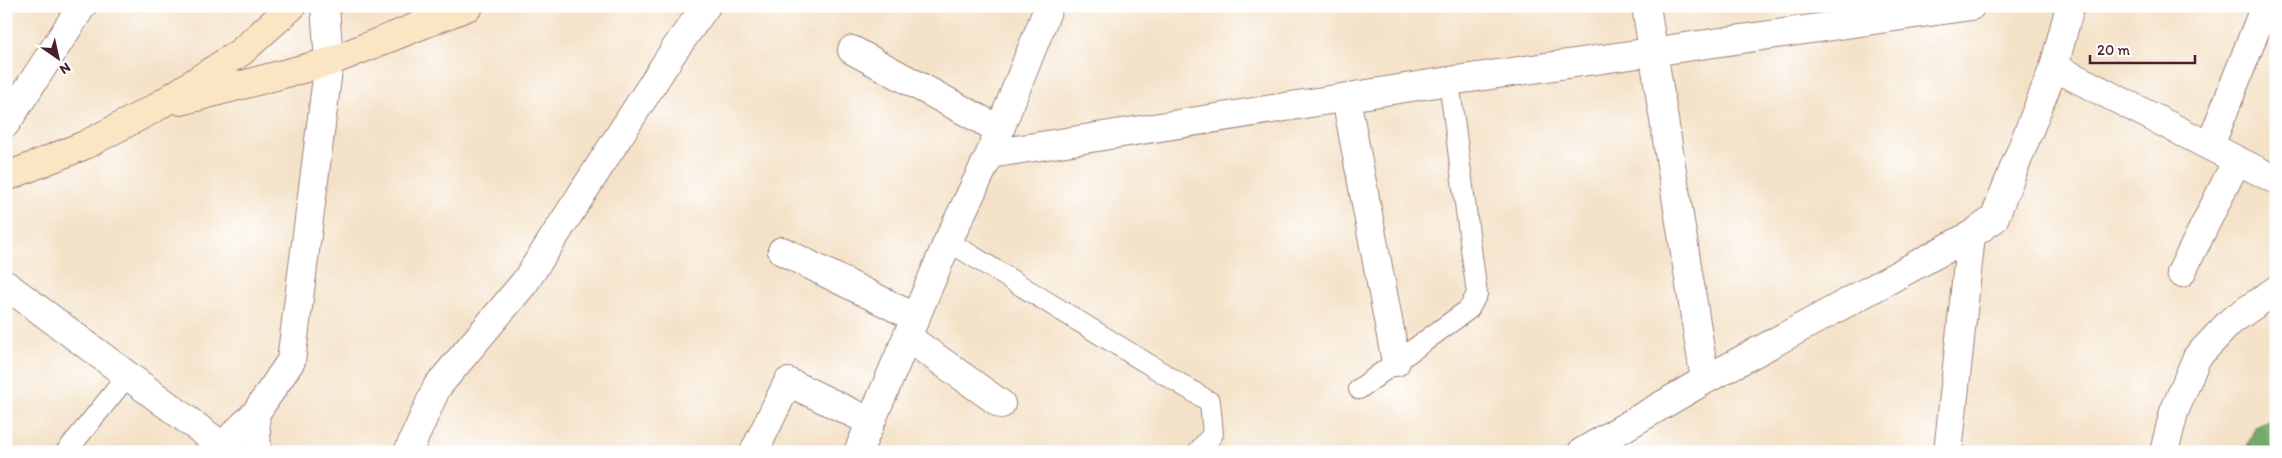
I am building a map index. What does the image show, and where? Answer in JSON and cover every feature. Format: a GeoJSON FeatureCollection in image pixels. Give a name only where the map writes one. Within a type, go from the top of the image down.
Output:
{"type":"FeatureCollection","features":[{"type":"Feature","properties":{"kind":"street"},"geometry":{"type":"LineString","coordinates":[[6,123],[82,6]]}},
{"type":"Feature","properties":{"kind":"street"},"geometry":{"type":"LineString","coordinates":[[6,177],[86,145],[155,108],[241,52],[292,6]]}},
{"type":"Feature","properties":{"kind":"street"},"geometry":{"type":"LineString","coordinates":[[6,285],[128,375],[219,448],[255,414],[291,361],[329,62],[325,6]]}},
{"type":"Feature","properties":{"kind":"street"},"geometry":{"type":"LineString","coordinates":[[155,108],[329,62],[469,6]]}},
{"type":"Feature","properties":{"kind":"street"},"geometry":{"type":"LineString","coordinates":[[408,452],[437,387],[525,282],[675,49],[706,6]]}},
{"type":"Feature","properties":{"kind":"street"},"geometry":{"type":"LineString","coordinates":[[858,452],[948,241],[995,142],[1049,6]]}},
{"type":"Feature","properties":{"kind":"street"},"geometry":{"type":"LineString","coordinates":[[1646,6],[1705,380]]}},
{"type":"Feature","properties":{"kind":"street"},"geometry":{"type":"LineString","coordinates":[[852,50],[995,142],[1346,98],[1971,6]]}},
{"type":"Feature","properties":{"kind":"street"},"geometry":{"type":"LineString","coordinates":[[1582,452],[1705,380],[1971,235],[1994,218],[2054,67],[2070,6]]}},
{"type":"Feature","properties":{"kind":"street"},"geometry":{"type":"LineString","coordinates":[[2210,146],[2265,6]]}},
{"type":"Feature","properties":{"kind":"street"},"geometry":{"type":"LineString","coordinates":[[2054,67],[2276,180]]}},
{"type":"Feature","properties":{"kind":"street"},"geometry":{"type":"LineString","coordinates":[[1346,98],[1396,362]]}},
{"type":"Feature","properties":{"kind":"street"},"geometry":{"type":"LineString","coordinates":[[2181,272],[2237,160]]}},
{"type":"Feature","properties":{"kind":"street"},"geometry":{"type":"LineString","coordinates":[[1948,452],[1971,235]]}},
{"type":"Feature","properties":{"kind":"street"},"geometry":{"type":"LineString","coordinates":[[782,251],[912,327],[1001,404]]}},
{"type":"Feature","properties":{"kind":"street"},"geometry":{"type":"LineString","coordinates":[[2164,452],[2174,412],[2197,357],[2231,321],[2276,290]]}},
{"type":"Feature","properties":{"kind":"street"},"geometry":{"type":"LineString","coordinates":[[754,452],[788,382],[871,422]]}},
{"type":"Feature","properties":{"kind":"street"},"geometry":{"type":"LineString","coordinates":[[255,414],[257,452]]}},
{"type":"Feature","properties":{"kind":"lane"},"geometry":{"type":"LineString","coordinates":[[1359,389],[1468,309],[1477,294],[1449,82]]}},
{"type":"Feature","properties":{"kind":"lane"},"geometry":{"type":"LineString","coordinates":[[948,241],[1210,402],[1213,434],[1198,452]]}},
{"type":"Feature","properties":{"kind":"lane"},"geometry":{"type":"LineString","coordinates":[[66,452],[128,375]]}},
{"type":"Feature","properties":{"kind":"green space"},"geometry":{"type":"Polygon","coordinates":[[[2276,418],[2276,452],[2245,452],[2255,427],[2276,418]]]}}]}
